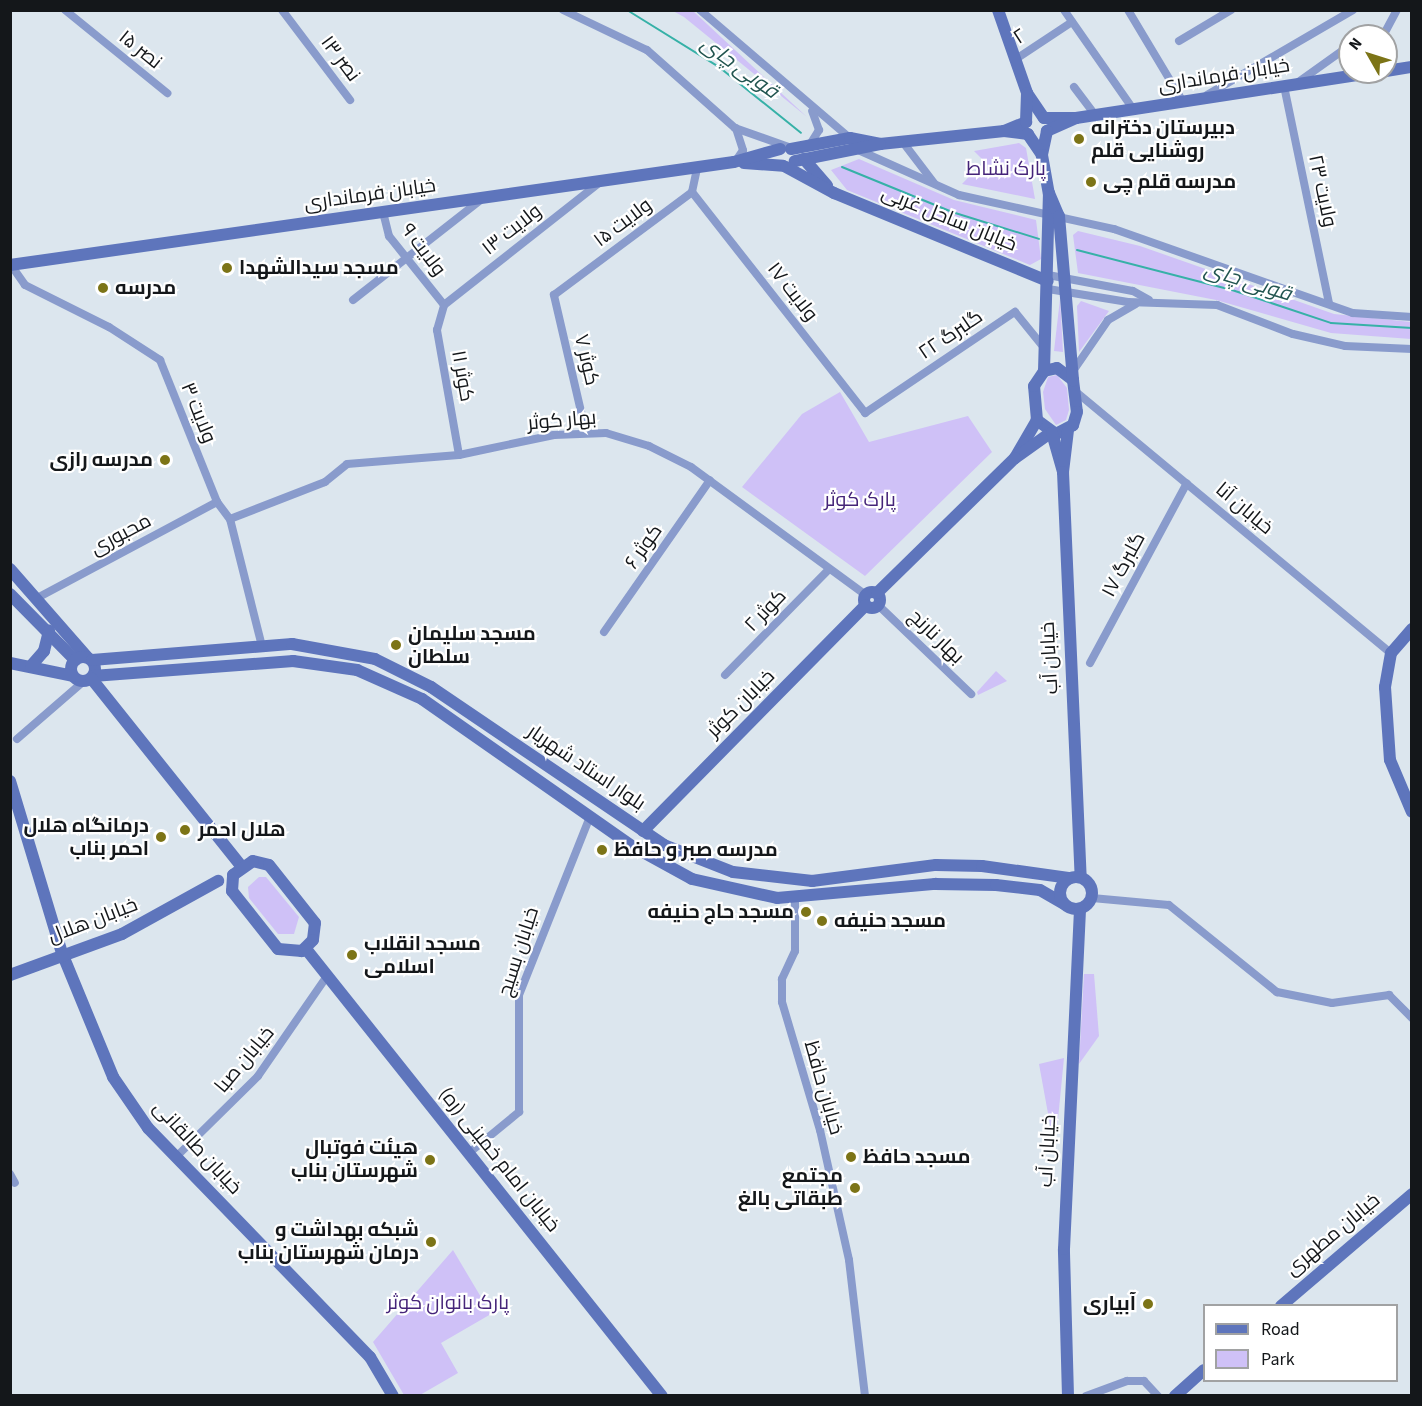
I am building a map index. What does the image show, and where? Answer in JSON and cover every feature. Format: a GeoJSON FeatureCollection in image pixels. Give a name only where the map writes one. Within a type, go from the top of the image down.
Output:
{"type":"FeatureCollection","features":[{"type":"Feature","properties":{"kind":"main road"},"geometry":{"type":"LineString","coordinates":[[998,10],[1027,93],[1044,118],[1047,131],[1042,155]]}},
{"type":"Feature","properties":{"kind":"main road","name":"خیابان فرمانداری"},"geometry":{"type":"LineString","coordinates":[[1027,128],[1035,115],[1044,118],[1076,118],[1338,78]]}},
{"type":"Feature","properties":{"kind":"main road"},"geometry":{"type":"LineString","coordinates":[[1027,93],[1027,128],[1042,155],[1049,193],[1059,216],[1076,419],[1068,430],[1051,433],[1037,420],[1034,386],[1044,371],[1048,282],[1045,214],[1049,193]]}},
{"type":"Feature","properties":{"kind":"main road","name":"خیابان فرمانداری"},"geometry":{"type":"LineString","coordinates":[[790,157],[809,146],[880,144],[1027,128],[1038,138],[1047,131],[1076,118]]}},
{"type":"Feature","properties":{"kind":"main road","name":"خیابان فرمانداری"},"geometry":{"type":"LineString","coordinates":[[11,265],[734,162],[790,157],[853,143]]}},
{"type":"Feature","properties":{"kind":"main road","name":"خیابان ساحل غربی"},"geometry":{"type":"LineString","coordinates":[[790,157],[834,193],[1048,282]]}},
{"type":"Feature","properties":{"kind":"main road","name":"خیابان ساحل غربی"},"geometry":{"type":"LineString","coordinates":[[790,157],[834,193]]}},
{"type":"Feature","properties":{"kind":"main road"},"geometry":{"type":"LineString","coordinates":[[1044,371],[1057,368],[1073,381]]}},
{"type":"Feature","properties":{"kind":"main road","name":"خیابان کوثر"},"geometry":{"type":"LineString","coordinates":[[1015,458],[1037,420]]}},
{"type":"Feature","properties":{"kind":"main road","name":"خیابان آب"},"geometry":{"type":"LineString","coordinates":[[1068,430],[1063,472],[1075,878]]}},
{"type":"Feature","properties":{"kind":"main road","name":"خیابان کوثر"},"geometry":{"type":"LineString","coordinates":[[643,831],[1015,458],[1051,433]]}},
{"type":"Feature","properties":{"kind":"main road","name":"خیابان آب"},"geometry":{"type":"LineString","coordinates":[[1051,433],[1063,472]]}},
{"type":"Feature","properties":{"kind":"main road"},"geometry":{"type":"LineString","coordinates":[[10,569],[39,597],[82,660],[85,678],[107,698],[240,867]]}},
{"type":"Feature","properties":{"kind":"main road"},"geometry":{"type":"LineString","coordinates":[[10,594],[82,660],[85,678]]}},
{"type":"Feature","properties":{"kind":"main road"},"geometry":{"type":"LineString","coordinates":[[1412,628],[1391,652],[1385,687],[1390,760],[1412,812]]}},
{"type":"Feature","properties":{"kind":"main road"},"geometry":{"type":"LineString","coordinates":[[10,663],[31,666],[44,651],[49,631]]}},
{"type":"Feature","properties":{"kind":"main road","name":"بلوار استاد شهریار"},"geometry":{"type":"LineString","coordinates":[[31,666],[82,660],[304,644],[390,665],[542,762],[643,831],[704,865],[793,881],[936,865],[1075,878]]}},
{"type":"Feature","properties":{"kind":"main road"},"geometry":{"type":"LineString","coordinates":[[262,646],[263,662]]}},
{"type":"Feature","properties":{"kind":"main road","name":"بلوار استاد شهریار"},"geometry":{"type":"LineString","coordinates":[[31,666],[85,678],[115,678],[263,662],[316,663],[387,681],[590,817],[693,879],[742,893],[795,898],[976,884],[1040,890],[1064,904]]}},
{"type":"Feature","properties":{"kind":"main road"},"geometry":{"type":"LineString","coordinates":[[107,698],[115,678]]}},
{"type":"Feature","properties":{"kind":"main road"},"geometry":{"type":"LineString","coordinates":[[533,777],[542,762]]}},
{"type":"Feature","properties":{"kind":"main road","name":"خیابان طالقانی"},"geometry":{"type":"LineString","coordinates":[[10,781],[62,953],[99,1051],[148,1128],[370,1357],[393,1395]]}},
{"type":"Feature","properties":{"kind":"main road"},"geometry":{"type":"LineString","coordinates":[[253,861],[269,865],[316,928],[306,949],[294,954],[278,949],[231,887],[240,867],[253,861]]}},
{"type":"Feature","properties":{"kind":"main road"},"geometry":{"type":"LineString","coordinates":[[1075,878],[1090,883],[1092,898],[1080,909],[1064,904],[1060,890],[1075,878]]}},
{"type":"Feature","properties":{"kind":"main road","name":"خیابان هلال"},"geometry":{"type":"LineString","coordinates":[[10,975],[62,953],[123,934],[218,880]]}},
{"type":"Feature","properties":{"kind":"main road"},"geometry":{"type":"LineString","coordinates":[[793,881],[795,898]]}},
{"type":"Feature","properties":{"kind":"main road","name":"خیابان آب"},"geometry":{"type":"LineString","coordinates":[[1068,1395],[1064,1249],[1080,909]]}},
{"type":"Feature","properties":{"kind":"main road","name":"خیابان امام خمینی (ره)"},"geometry":{"type":"LineString","coordinates":[[306,949],[662,1395]]}},
{"type":"Feature","properties":{"kind":"main road","name":"خیابان مطهری"},"geometry":{"type":"LineString","coordinates":[[1282,1304],[1412,1194]]}},
{"type":"Feature","properties":{"kind":"main road"},"geometry":{"type":"LineString","coordinates":[[1174,1395],[1203,1371]]}},
{"type":"Feature","properties":{"kind":"street","name":"نصر ۱۵"},"geometry":{"type":"LineString","coordinates":[[65,10],[167,93]]}},
{"type":"Feature","properties":{"kind":"street","name":"نصر ۱۳"},"geometry":{"type":"LineString","coordinates":[[282,10],[350,100]]}},
{"type":"Feature","properties":{"kind":"street"},"geometry":{"type":"LineString","coordinates":[[563,10],[647,50],[735,128],[790,157]]}},
{"type":"Feature","properties":{"kind":"street"},"geometry":{"type":"LineString","coordinates":[[700,10],[853,143],[936,185],[1045,214],[1114,229],[1329,303],[1386,319],[1412,317]]}},
{"type":"Feature","properties":{"kind":"street"},"geometry":{"type":"LineString","coordinates":[[1064,10],[1133,109]]}},
{"type":"Feature","properties":{"kind":"street"},"geometry":{"type":"LineString","coordinates":[[1128,10],[1183,102]]}},
{"type":"Feature","properties":{"kind":"street"},"geometry":{"type":"LineString","coordinates":[[1179,41],[1231,10]]}},
{"type":"Feature","properties":{"kind":"street"},"geometry":{"type":"LineString","coordinates":[[1202,99],[1353,10]]}},
{"type":"Feature","properties":{"kind":"street"},"geometry":{"type":"LineString","coordinates":[[1389,24],[1397,10]]}},
{"type":"Feature","properties":{"kind":"street","name":"۲"},"geometry":{"type":"LineString","coordinates":[[1016,59],[1072,22]]}},
{"type":"Feature","properties":{"kind":"street"},"geometry":{"type":"LineString","coordinates":[[1289,86],[1338,53]]}},
{"type":"Feature","properties":{"kind":"street","name":"ولایت ۲۳"},"geometry":{"type":"LineString","coordinates":[[1289,86],[1329,303]]}},
{"type":"Feature","properties":{"kind":"street"},"geometry":{"type":"LineString","coordinates":[[1074,87],[1095,115]]}},
{"type":"Feature","properties":{"kind":"street"},"geometry":{"type":"LineString","coordinates":[[802,98],[819,126],[809,146]]}},
{"type":"Feature","properties":{"kind":"street"},"geometry":{"type":"LineString","coordinates":[[734,162],[743,150],[735,128]]}},
{"type":"Feature","properties":{"kind":"street"},"geometry":{"type":"LineString","coordinates":[[902,141],[936,185]]}},
{"type":"Feature","properties":{"kind":"street"},"geometry":{"type":"LineString","coordinates":[[692,192],[697,168]]}},
{"type":"Feature","properties":{"kind":"street","name":"ولایت ۱۳"},"geometry":{"type":"LineString","coordinates":[[444,305],[601,181]]}},
{"type":"Feature","properties":{"kind":"street","name":"ولایت ۱۵"},"geometry":{"type":"LineString","coordinates":[[554,295],[692,192]]}},
{"type":"Feature","properties":{"kind":"street","name":"ولایت ۱۷"},"geometry":{"type":"LineString","coordinates":[[692,192],[866,413]]}},
{"type":"Feature","properties":{"kind":"street"},"geometry":{"type":"LineString","coordinates":[[353,300],[484,198]]}},
{"type":"Feature","properties":{"kind":"street","name":"ولایت ۹"},"geometry":{"type":"LineString","coordinates":[[382,212],[388,236],[444,305]]}},
{"type":"Feature","properties":{"kind":"street","name":"ولایت ۳"},"geometry":{"type":"LineString","coordinates":[[11,265],[25,285],[109,327],[160,360],[217,502],[230,519],[262,646]]}},
{"type":"Feature","properties":{"kind":"street"},"geometry":{"type":"LineString","coordinates":[[1048,282],[1065,277],[1133,291],[1149,300]]}},
{"type":"Feature","properties":{"kind":"street"},"geometry":{"type":"LineString","coordinates":[[1048,282],[1066,290],[1128,302],[1149,300],[1217,305],[1293,334],[1345,346],[1412,349]]}},
{"type":"Feature","properties":{"kind":"street","name":"کوثر ۷"},"geometry":{"type":"LineString","coordinates":[[554,295],[586,433]]}},
{"type":"Feature","properties":{"kind":"street"},"geometry":{"type":"LineString","coordinates":[[1073,381],[1108,320],[1149,300]]}},
{"type":"Feature","properties":{"kind":"street","name":"کوثر ۱۱"},"geometry":{"type":"LineString","coordinates":[[444,305],[436,330],[459,455]]}},
{"type":"Feature","properties":{"kind":"street","name":"گلبرگ ۲۲"},"geometry":{"type":"LineString","coordinates":[[866,413],[1015,312],[1045,349]]}},
{"type":"Feature","properties":{"kind":"street","name":"خیابان آنا"},"geometry":{"type":"LineString","coordinates":[[1073,381],[1187,483],[1391,652]]}},
{"type":"Feature","properties":{"kind":"street","name":"بهار کوثر"},"geometry":{"type":"LineString","coordinates":[[230,519],[325,482],[347,464],[459,455],[586,433],[634,440],[710,480],[872,599]]}},
{"type":"Feature","properties":{"kind":"street","name":"کوثر ۶"},"geometry":{"type":"LineString","coordinates":[[604,633],[710,480]]}},
{"type":"Feature","properties":{"kind":"street","name":"گلبرگ ۱۷"},"geometry":{"type":"LineString","coordinates":[[1090,663],[1187,483]]}},
{"type":"Feature","properties":{"kind":"street","name":"محبوری"},"geometry":{"type":"LineString","coordinates":[[39,597],[217,502]]}},
{"type":"Feature","properties":{"kind":"street","name":"کوثر ۲"},"geometry":{"type":"LineString","coordinates":[[725,675],[829,569]]}},
{"type":"Feature","properties":{"kind":"street","name":"بهار نارنج"},"geometry":{"type":"LineString","coordinates":[[872,599],[971,694]]}},
{"type":"Feature","properties":{"kind":"street"},"geometry":{"type":"LineString","coordinates":[[17,740],[85,678]]}},
{"type":"Feature","properties":{"kind":"street","name":"خیابان بسیج"},"geometry":{"type":"LineString","coordinates":[[469,1153],[519,1112],[519,996],[590,817]]}},
{"type":"Feature","properties":{"kind":"street"},"geometry":{"type":"LineString","coordinates":[[218,880],[240,867]]}},
{"type":"Feature","properties":{"kind":"street"},"geometry":{"type":"LineString","coordinates":[[218,880],[231,887]]}},
{"type":"Feature","properties":{"kind":"street","name":"خیابان حافظ"},"geometry":{"type":"LineString","coordinates":[[795,898],[795,951],[782,979],[782,1002],[820,1130],[849,1260],[865,1395]]}},
{"type":"Feature","properties":{"kind":"street"},"geometry":{"type":"LineString","coordinates":[[1092,898],[1169,905],[1277,992],[1332,1003],[1389,995],[1412,1018]]}},
{"type":"Feature","properties":{"kind":"street","name":"خیابان صبا"},"geometry":{"type":"LineString","coordinates":[[176,1157],[258,1076],[327,976]]}},
{"type":"Feature","properties":{"kind":"street"},"geometry":{"type":"LineString","coordinates":[[10,1174],[15,1183]]}},
{"type":"Feature","properties":{"kind":"street"},"geometry":{"type":"LineString","coordinates":[[1086,1395],[1131,1381],[1144,1381],[1158,1395]]}},
{"type":"Feature","properties":{"kind":"green space"},"geometry":{"type":"Polygon","coordinates":[[[673,11],[693,11],[807,117],[684,17],[673,11]]]}},
{"type":"Feature","properties":{"kind":"green space","name":"پارک نشاط"},"geometry":{"type":"Polygon","coordinates":[[[1019,143],[1026,148],[1035,199],[962,184],[984,161],[974,151],[1019,143]]]}},
{"type":"Feature","properties":{"kind":"green space"},"geometry":{"type":"Polygon","coordinates":[[[859,159],[954,200],[1036,220],[1041,259],[1030,265],[847,190],[831,170],[859,159]]]}},
{"type":"Feature","properties":{"kind":"green space"},"geometry":{"type":"Polygon","coordinates":[[[1078,231],[1140,246],[1334,314],[1411,322],[1411,339],[1331,333],[1216,300],[1078,273],[1073,235],[1078,231]]]}},
{"type":"Feature","properties":{"kind":"green space"},"geometry":{"type":"Polygon","coordinates":[[[1060,299],[1063,352],[1054,351],[1060,299]]]}},
{"type":"Feature","properties":{"kind":"green space"},"geometry":{"type":"Polygon","coordinates":[[[1081,301],[1109,311],[1079,352],[1077,306],[1081,301]]]}},
{"type":"Feature","properties":{"kind":"green space"},"geometry":{"type":"Polygon","coordinates":[[[1057,375],[1067,388],[1069,410],[1066,420],[1056,425],[1045,409],[1043,392],[1048,377],[1057,375]]]}},
{"type":"Feature","properties":{"kind":"green space","name":"پارک کوثر"},"geometry":{"type":"Polygon","coordinates":[[[840,392],[869,442],[968,416],[992,452],[865,576],[742,487],[802,414],[840,392]]]}},
{"type":"Feature","properties":{"kind":"green space"},"geometry":{"type":"Polygon","coordinates":[[[996,671],[1007,681],[978,695],[977,692],[996,671]]]}},
{"type":"Feature","properties":{"kind":"green space"},"geometry":{"type":"Polygon","coordinates":[[[259,877],[266,877],[299,917],[294,934],[278,934],[249,898],[248,887],[259,877]]]}},
{"type":"Feature","properties":{"kind":"green space"},"geometry":{"type":"Polygon","coordinates":[[[1084,974],[1094,974],[1099,1036],[1079,1064],[1084,974]]]}},
{"type":"Feature","properties":{"kind":"green space"},"geometry":{"type":"Polygon","coordinates":[[[1064,1058],[1057,1129],[1051,1130],[1039,1064],[1064,1058]]]}},
{"type":"Feature","properties":{"kind":"green space","name":"پارک بانوان کوثر"},"geometry":{"type":"Polygon","coordinates":[[[453,1250],[491,1314],[441,1343],[458,1373],[420,1395],[404,1395],[373,1342],[453,1250]]]}},
{"type":"Feature","properties":{"kind":"waterway","name":"قوبی چای"},"geometry":{"type":"LineString","coordinates":[[627,10],[719,67],[801,133]]}},
{"type":"Feature","properties":{"kind":"waterway","name":"قوبی چای"},"geometry":{"type":"LineString","coordinates":[[842,167],[952,212],[1039,239]]}},
{"type":"Feature","properties":{"kind":"waterway","name":"قوبی چای"},"geometry":{"type":"LineString","coordinates":[[1077,250],[1232,290],[1331,323],[1412,328]]}},
{"type":"Feature","properties":{"kind":"place","name":"دبیرستان دخترانه روشنایی قلم"},"geometry":{"type":"Point","coordinates":[1079,139]}},
{"type":"Feature","properties":{"kind":"place","name":"مدرسه قلم چی"},"geometry":{"type":"Point","coordinates":[1091,182]}},
{"type":"Feature","properties":{"kind":"place","name":"مسجد سیدالشهدا"},"geometry":{"type":"Point","coordinates":[227,268]}},
{"type":"Feature","properties":{"kind":"place","name":"مدرسه"},"geometry":{"type":"Point","coordinates":[103,288]}},
{"type":"Feature","properties":{"kind":"place","name":"مدرسه رازی"},"geometry":{"type":"Point","coordinates":[165,460]}},
{"type":"Feature","properties":{"kind":"place","name":"مسجد سلیمان سلطان"},"geometry":{"type":"Point","coordinates":[396,645]}},
{"type":"Feature","properties":{"kind":"place","name":"هلال احمر"},"geometry":{"type":"Point","coordinates":[185,830]}},
{"type":"Feature","properties":{"kind":"place","name":"درمانگاه هلال احمر بناب"},"geometry":{"type":"Point","coordinates":[161,837]}},
{"type":"Feature","properties":{"kind":"place","name":"مدرسه صبر و حافظ"},"geometry":{"type":"Point","coordinates":[602,850]}},
{"type":"Feature","properties":{"kind":"place","name":"مسجد حاج حنیفه"},"geometry":{"type":"Point","coordinates":[806,912]}},
{"type":"Feature","properties":{"kind":"place","name":"مسجد حنیفه"},"geometry":{"type":"Point","coordinates":[822,921]}},
{"type":"Feature","properties":{"kind":"place","name":"مسجد انقلاب اسلامی"},"geometry":{"type":"Point","coordinates":[352,955]}},
{"type":"Feature","properties":{"kind":"place","name":"مسجد حافظ"},"geometry":{"type":"Point","coordinates":[851,1157]}},
{"type":"Feature","properties":{"kind":"place","name":"هیئت فوتبال شهرستان بناب"},"geometry":{"type":"Point","coordinates":[430,1160]}},
{"type":"Feature","properties":{"kind":"place","name":"مجتمع طبقاتی بالغ"},"geometry":{"type":"Point","coordinates":[855,1188]}},
{"type":"Feature","properties":{"kind":"place","name":"شبکه بهداشت و درمان شهرستان بناب"},"geometry":{"type":"Point","coordinates":[431,1242]}},
{"type":"Feature","properties":{"kind":"place","name":"آبیاری"},"geometry":{"type":"Point","coordinates":[1148,1304]}}]}
